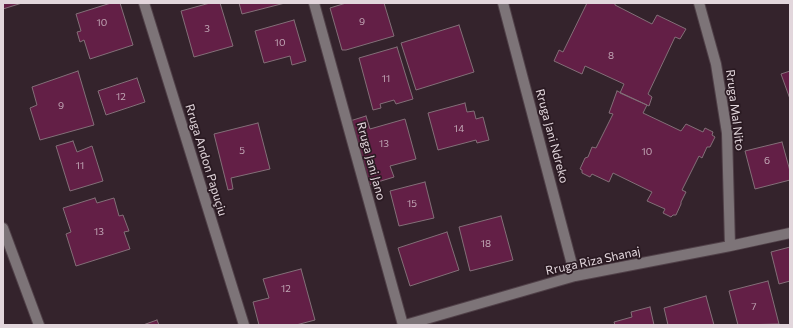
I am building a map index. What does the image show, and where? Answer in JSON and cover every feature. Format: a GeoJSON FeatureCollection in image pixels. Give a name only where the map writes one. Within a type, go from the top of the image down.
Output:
{"type":"FeatureCollection","features":[{"type":"Feature","properties":{"kind":"street","name":"Rruga Andon Papuçiu"},"geometry":{"type":"LineString","coordinates":[[144,3],[244,325]]}},
{"type":"Feature","properties":{"kind":"street","name":"Rruga Jani Jano"},"geometry":{"type":"LineString","coordinates":[[314,3],[404,325]]}},
{"type":"Feature","properties":{"kind":"street","name":"Rruga Jani Ndreko"},"geometry":{"type":"LineString","coordinates":[[503,3],[575,276]]}},
{"type":"Feature","properties":{"kind":"street","name":"Rruga Mal Nito"},"geometry":{"type":"LineString","coordinates":[[700,3],[716,64],[727,133],[730,246]]}},
{"type":"Feature","properties":{"kind":"street"},"geometry":{"type":"LineString","coordinates":[[3,228],[39,325]]}},
{"type":"Feature","properties":{"kind":"street","name":"Rruga Riza Shanaj"},"geometry":{"type":"LineString","coordinates":[[404,325],[575,276],[790,233]]}},
{"type":"Feature","properties":{"kind":"building"},"geometry":{"type":"Polygon","coordinates":[[[3,3],[22,3],[3,9],[3,3]]]}},
{"type":"Feature","properties":{"kind":"building"},"geometry":{"type":"Polygon","coordinates":[[[111,3],[120,3],[133,45],[90,59],[84,40],[80,42],[77,32],[81,31],[76,14],[111,3]]]}},
{"type":"Feature","properties":{"kind":"building"},"geometry":{"type":"Polygon","coordinates":[[[210,3],[220,3],[233,46],[194,57],[181,11],[210,3]]]}},
{"type":"Feature","properties":{"kind":"building"},"geometry":{"type":"Polygon","coordinates":[[[239,3],[285,3],[242,14],[239,3]]]}},
{"type":"Feature","properties":{"kind":"building"},"geometry":{"type":"Polygon","coordinates":[[[346,3],[384,3],[394,36],[342,50],[330,8],[346,3]]]}},
{"type":"Feature","properties":{"kind":"building"},"geometry":{"type":"Polygon","coordinates":[[[587,3],[615,3],[615,5],[652,24],[657,15],[686,29],[680,39],[675,37],[648,94],[652,97],[649,106],[620,93],[624,84],[585,66],[582,74],[554,61],[559,50],[563,52],[587,3]]]}},
{"type":"Feature","properties":{"kind":"building"},"geometry":{"type":"Polygon","coordinates":[[[294,20],[306,61],[292,65],[290,56],[264,63],[255,31],[294,20]]]}},
{"type":"Feature","properties":{"kind":"building"},"geometry":{"type":"Polygon","coordinates":[[[459,25],[474,72],[416,90],[401,43],[459,25]]]}},
{"type":"Feature","properties":{"kind":"building"},"geometry":{"type":"Polygon","coordinates":[[[397,47],[413,99],[396,104],[394,100],[380,104],[381,108],[373,110],[359,58],[397,47]]]}},
{"type":"Feature","properties":{"kind":"building"},"geometry":{"type":"Polygon","coordinates":[[[78,71],[94,125],[40,140],[30,108],[37,105],[32,87],[78,71]]]}},
{"type":"Feature","properties":{"kind":"building"},"geometry":{"type":"Polygon","coordinates":[[[790,71],[790,99],[781,74],[790,71]]]}},
{"type":"Feature","properties":{"kind":"building"},"geometry":{"type":"Polygon","coordinates":[[[137,78],[145,102],[106,115],[98,91],[137,78]]]}},
{"type":"Feature","properties":{"kind":"building"},"geometry":{"type":"Polygon","coordinates":[[[617,91],[647,105],[643,113],[681,131],[686,124],[703,132],[705,128],[713,132],[712,135],[715,137],[710,147],[707,147],[702,158],[699,156],[682,190],[686,192],[676,215],[671,217],[663,213],[665,209],[647,201],[652,192],[613,173],[609,182],[592,174],[590,177],[582,173],[582,170],[580,169],[585,158],[588,157],[592,147],[596,148],[613,114],[609,113],[617,91]]]}},
{"type":"Feature","properties":{"kind":"building"},"geometry":{"type":"Polygon","coordinates":[[[465,103],[467,112],[474,111],[476,119],[483,117],[489,140],[477,143],[476,140],[438,150],[428,113],[465,103]]]}},
{"type":"Feature","properties":{"kind":"building"},"geometry":{"type":"Polygon","coordinates":[[[366,116],[370,129],[405,119],[416,159],[390,166],[394,177],[368,185],[350,121],[366,116]]]}},
{"type":"Feature","properties":{"kind":"building"},"geometry":{"type":"Polygon","coordinates":[[[258,123],[270,169],[231,178],[233,189],[228,190],[214,134],[258,123]]]}},
{"type":"Feature","properties":{"kind":"building"},"geometry":{"type":"Polygon","coordinates":[[[73,141],[77,152],[92,146],[103,181],[70,191],[56,146],[73,141]]]}},
{"type":"Feature","properties":{"kind":"building"},"geometry":{"type":"Polygon","coordinates":[[[782,142],[790,171],[790,180],[755,189],[745,151],[782,142]]]}},
{"type":"Feature","properties":{"kind":"building"},"geometry":{"type":"Polygon","coordinates":[[[425,182],[434,218],[399,226],[390,191],[425,182]]]}},
{"type":"Feature","properties":{"kind":"building"},"geometry":{"type":"Polygon","coordinates":[[[95,198],[97,203],[114,198],[119,216],[123,215],[129,231],[124,232],[130,249],[76,266],[66,234],[71,232],[63,208],[95,198]]]}},
{"type":"Feature","properties":{"kind":"building"},"geometry":{"type":"Polygon","coordinates":[[[501,216],[513,260],[470,271],[459,227],[501,216]]]}},
{"type":"Feature","properties":{"kind":"building"},"geometry":{"type":"Polygon","coordinates":[[[447,232],[459,270],[410,286],[398,248],[447,232]]]}},
{"type":"Feature","properties":{"kind":"building"},"geometry":{"type":"Polygon","coordinates":[[[790,247],[790,281],[779,284],[771,252],[790,247]]]}},
{"type":"Feature","properties":{"kind":"building"},"geometry":{"type":"Polygon","coordinates":[[[301,269],[315,320],[296,325],[259,325],[253,302],[269,298],[263,279],[301,269]]]}},
{"type":"Feature","properties":{"kind":"building"},"geometry":{"type":"Polygon","coordinates":[[[768,281],[779,324],[738,325],[729,291],[768,281]]]}},
{"type":"Feature","properties":{"kind":"building"},"geometry":{"type":"Polygon","coordinates":[[[706,296],[714,325],[668,325],[664,308],[706,296]]]}},
{"type":"Feature","properties":{"kind":"building"},"geometry":{"type":"Polygon","coordinates":[[[650,307],[654,325],[615,325],[614,322],[632,317],[631,312],[650,307]]]}},
{"type":"Feature","properties":{"kind":"building"},"geometry":{"type":"Polygon","coordinates":[[[157,320],[159,325],[143,325],[157,320]]]}}]}
